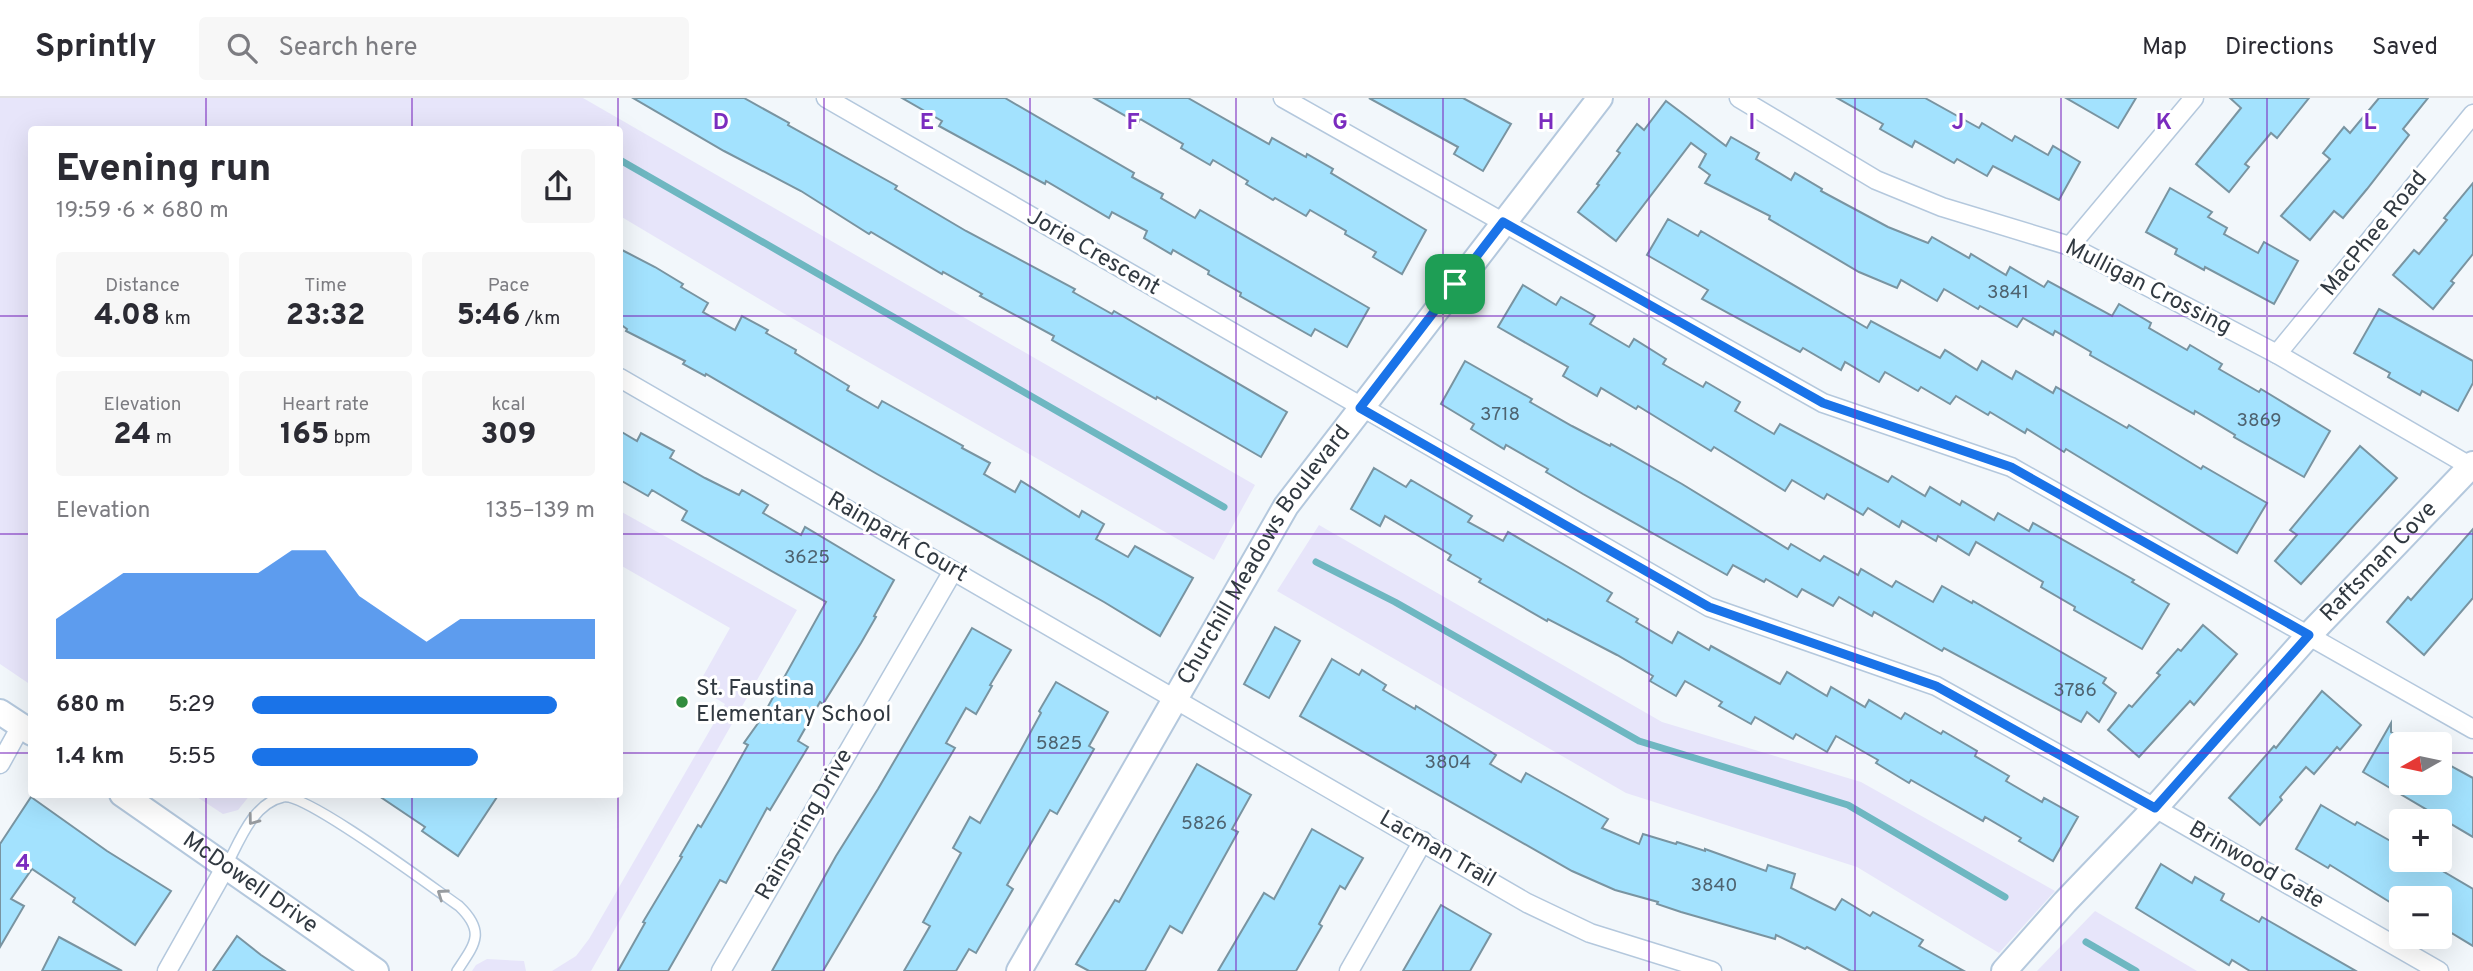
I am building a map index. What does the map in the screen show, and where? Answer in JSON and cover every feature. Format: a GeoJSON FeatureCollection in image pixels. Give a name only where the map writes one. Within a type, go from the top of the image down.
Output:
{"type":"FeatureCollection","features":[{"type":"Feature","properties":{"kind":"street","name":"Jorie Crescent"},"geometry":{"type":"LineString","coordinates":[[826,98],[1360,408]]}},
{"type":"Feature","properties":{"kind":"street"},"geometry":{"type":"LineString","coordinates":[[1283,98],[1823,403],[2011,467],[2473,729]]}},
{"type":"Feature","properties":{"kind":"street","name":"Churchill Meadows Boulevard"},"geometry":{"type":"LineString","coordinates":[[1019,971],[1286,506],[1600,98]]}},
{"type":"Feature","properties":{"kind":"street","name":"Mulligan Crossing"},"geometry":{"type":"LineString","coordinates":[[1739,98],[1876,180],[1942,207],[2070,246],[2277,354],[2472,466]]}},
{"type":"Feature","properties":{"kind":"street"},"geometry":{"type":"LineString","coordinates":[[2070,246],[2194,98]]}},
{"type":"Feature","properties":{"kind":"street","name":"MacPhee Road"},"geometry":{"type":"LineString","coordinates":[[2277,354],[2473,114]]}},
{"type":"Feature","properties":{"kind":"street","name":"Rainpark Court"},"geometry":{"type":"LineString","coordinates":[[623,380],[1175,699]]}},
{"type":"Feature","properties":{"kind":"street","name":"Brinwood Gate"},"geometry":{"type":"LineString","coordinates":[[1360,408],[1709,607],[1936,686],[2439,971]]}},
{"type":"Feature","properties":{"kind":"street","name":"Raftsman Cove"},"geometry":{"type":"LineString","coordinates":[[2004,971],[2065,902],[2155,808],[2309,635],[2472,466]]}},
{"type":"Feature","properties":{"kind":"street","name":"Rainspring Drive"},"geometry":{"type":"LineString","coordinates":[[720,971],[953,570]]}},
{"type":"Feature","properties":{"kind":"street","name":"Lacman Trail"},"geometry":{"type":"LineString","coordinates":[[1175,699],[1564,922],[1674,966],[1712,971]]}},
{"type":"Feature","properties":{"kind":"street"},"geometry":{"type":"LineString","coordinates":[[0,712],[26,730],[0,764]]}},
{"type":"Feature","properties":{"kind":"street","name":"McDowell Drive"},"geometry":{"type":"LineString","coordinates":[[128,798],[376,971]]}},
{"type":"Feature","properties":{"kind":"street"},"geometry":{"type":"LineString","coordinates":[[1349,971],[1423,841]]}},
{"type":"Feature","properties":{"kind":"street"},"geometry":{"type":"LineString","coordinates":[[167,971],[225,868]]}},
{"type":"Feature","properties":{"kind":"lane"},"geometry":{"type":"LineString","coordinates":[[225,868],[252,821],[267,803],[280,798]]}},
{"type":"Feature","properties":{"kind":"lane"},"geometry":{"type":"LineString","coordinates":[[293,798],[301,800],[362,838],[459,906],[471,918],[476,934],[473,947],[457,971]]}},
{"type":"Feature","properties":{"kind":"shaded area"},"geometry":{"type":"Polygon","coordinates":[[[0,98],[583,98],[1255,485],[1214,560],[783,313],[623,218],[623,126],[28,126],[28,683],[0,664],[0,98]]]}},
{"type":"Feature","properties":{"kind":"shaded area"},"geometry":{"type":"Polygon","coordinates":[[[623,513],[797,610],[591,971],[552,971],[576,956],[589,939],[725,704],[697,687],[730,628],[623,567],[623,513]]]}},
{"type":"Feature","properties":{"kind":"shaded area"},"geometry":{"type":"Polygon","coordinates":[[[1319,525],[1662,722],[1861,782],[2055,891],[1999,953],[1857,867],[1626,793],[1277,591],[1319,525]]]}},
{"type":"Feature","properties":{"kind":"shaded area"},"geometry":{"type":"Polygon","coordinates":[[[199,798],[248,798],[238,810],[223,814],[199,798]]]}},
{"type":"Feature","properties":{"kind":"shaded area"},"geometry":{"type":"Polygon","coordinates":[[[2095,911],[2197,971],[2037,971],[2095,911]]]}},
{"type":"Feature","properties":{"kind":"shaded area"},"geometry":{"type":"Polygon","coordinates":[[[487,959],[524,961],[526,971],[472,971],[476,965],[487,959]]]}},
{"type":"Feature","properties":{"kind":"building"},"geometry":{"type":"Polygon","coordinates":[[[633,98],[744,98],[897,186],[895,189],[966,231],[1075,289],[1073,292],[1112,314],[1114,311],[1287,412],[1261,457],[1052,340],[1054,336],[980,296],[982,294],[871,232],[869,234],[801,191],[724,151],[633,98]]]}},
{"type":"Feature","properties":{"kind":"building"},"geometry":{"type":"Polygon","coordinates":[[[902,98],[1005,98],[1134,173],[1132,177],[1163,194],[1161,198],[1195,218],[1200,210],[1369,308],[1347,347],[1315,329],[1311,336],[1240,296],[1241,293],[1208,274],[1209,271],[1173,250],[1171,254],[1144,238],[1147,231],[1112,212],[1109,218],[1046,181],[1045,184],[939,126],[942,121],[902,98]]]}},
{"type":"Feature","properties":{"kind":"building"},"geometry":{"type":"Polygon","coordinates":[[[1094,98],[1188,98],[1269,144],[1272,138],[1306,157],[1307,154],[1333,169],[1331,173],[1426,230],[1402,274],[1373,257],[1376,252],[1345,234],[1346,231],[1310,210],[1306,216],[1275,198],[1273,200],[1213,160],[1210,165],[1181,148],[1183,144],[1140,119],[1138,123],[1094,98]]]}},
{"type":"Feature","properties":{"kind":"building"},"geometry":{"type":"Polygon","coordinates":[[[1369,98],[1463,98],[1511,124],[1483,171],[1454,154],[1458,147],[1369,98]]]}},
{"type":"Feature","properties":{"kind":"building"},"geometry":{"type":"Polygon","coordinates":[[[1837,98],[1925,98],[1979,128],[1982,123],[2012,141],[2015,136],[2048,155],[2053,146],[2080,162],[2059,200],[1993,166],[1987,176],[1957,159],[1954,163],[1915,141],[1912,147],[1880,129],[1883,124],[1837,98]]]}},
{"type":"Feature","properties":{"kind":"building"},"geometry":{"type":"Polygon","coordinates":[[[2066,98],[2136,98],[2118,128],[2066,98]]]}},
{"type":"Feature","properties":{"kind":"building"},"geometry":{"type":"Polygon","coordinates":[[[2230,98],[2309,98],[2277,138],[2271,133],[2245,164],[2249,167],[2229,192],[2196,164],[2241,108],[2230,98]]]}},
{"type":"Feature","properties":{"kind":"building"},"geometry":{"type":"Polygon","coordinates":[[[2379,98],[2428,98],[2403,129],[2409,135],[2343,218],[2334,211],[2310,240],[2281,216],[2330,159],[2323,153],[2344,127],[2350,133],[2379,98]]]}},
{"type":"Feature","properties":{"kind":"building"},"geometry":{"type":"Polygon","coordinates":[[[1666,101],[1726,146],[1731,137],[1759,153],[1756,159],[1791,180],[1795,173],[1822,189],[1821,191],[1888,227],[1928,243],[1932,237],[1969,258],[1971,254],[2006,275],[2010,267],[2044,287],[2048,281],[2112,316],[2119,304],[2151,323],[2149,328],[2187,350],[2190,345],[2222,364],[2219,369],[2259,392],[2261,389],[2330,431],[2304,477],[2195,411],[2194,414],[2090,355],[2091,352],[2055,331],[2053,335],[2023,318],[2017,327],[1944,289],[1937,301],[1901,280],[1897,288],[1859,272],[1769,219],[1770,216],[1705,183],[1710,175],[1699,167],[1706,154],[1691,143],[1616,241],[1578,212],[1599,185],[1597,184],[1620,153],[1617,151],[1637,124],[1644,130],[1666,101]]]}},
{"type":"Feature","properties":{"kind":"building"},"geometry":{"type":"Polygon","coordinates":[[[2473,183],[2473,254],[2433,309],[2393,275],[2414,250],[2419,254],[2473,183]]]}},
{"type":"Feature","properties":{"kind":"building"},"geometry":{"type":"Polygon","coordinates":[[[2170,188],[2212,212],[2208,217],[2227,228],[2224,234],[2258,253],[2264,242],[2298,261],[2274,304],[2175,254],[2177,249],[2146,232],[2170,188]]]}},
{"type":"Feature","properties":{"kind":"building"},"geometry":{"type":"Polygon","coordinates":[[[1668,219],[1698,236],[1701,231],[1867,328],[1871,321],[1940,358],[1945,350],[1977,370],[1982,361],[2012,379],[2016,371],[2053,393],[2056,387],[2267,503],[2237,553],[2066,449],[2064,452],[2027,429],[2025,433],[1956,396],[1950,404],[1921,387],[1918,391],[1885,372],[1879,382],[1845,362],[1841,370],[1803,348],[1800,352],[1702,299],[1708,290],[1647,255],[1668,219]]]}},
{"type":"Feature","properties":{"kind":"building"},"geometry":{"type":"Polygon","coordinates":[[[623,251],[683,284],[681,287],[708,303],[703,312],[735,330],[742,316],[768,330],[766,333],[849,386],[847,390],[878,408],[882,401],[963,446],[962,448],[990,463],[984,474],[1015,492],[1021,481],[1079,517],[1082,511],[1104,524],[1096,539],[1128,557],[1135,546],[1193,578],[1160,636],[706,374],[705,376],[683,364],[685,361],[626,331],[623,326],[623,251]]]}},
{"type":"Feature","properties":{"kind":"building"},"geometry":{"type":"Polygon","coordinates":[[[1523,285],[1556,305],[1561,297],[1595,316],[1590,324],[1629,347],[1634,339],[1666,359],[1663,364],[1703,387],[1706,382],[1740,402],[1735,411],[1774,434],[1780,424],[1888,482],[1892,476],[1925,496],[1930,487],[1960,505],[1962,501],[1994,520],[1998,513],[2029,531],[2033,523],[2134,580],[2132,582],[2169,604],[2142,649],[2074,610],[2075,607],[2041,587],[2043,582],[1976,542],[1969,555],[1938,536],[1936,541],[1902,521],[1899,527],[1868,508],[1863,515],[1827,494],[1824,499],[1792,480],[1785,491],[1714,447],[1711,451],[1638,406],[1636,409],[1601,388],[1597,396],[1563,376],[1568,367],[1498,327],[1523,285]]]}},
{"type":"Feature","properties":{"kind":"building"},"geometry":{"type":"Polygon","coordinates":[[[2379,309],[2473,361],[2473,383],[2458,411],[2422,391],[2420,395],[2388,377],[2390,373],[2354,353],[2379,309]]]}},
{"type":"Feature","properties":{"kind":"building"},"geometry":{"type":"Polygon","coordinates":[[[1465,361],[1532,399],[1530,402],[1572,426],[1610,446],[1611,444],[1682,484],[1788,549],[1791,544],[1820,561],[1824,556],[1858,575],[1861,569],[1892,587],[1896,581],[1933,602],[1942,586],[2106,678],[2103,683],[2116,693],[2099,722],[2087,712],[2081,722],[1944,648],[1942,651],[1874,612],[1872,616],[1839,597],[1833,606],[1802,589],[1797,597],[1766,579],[1764,582],[1733,565],[1727,575],[1583,494],[1546,472],[1548,469],[1506,445],[1504,449],[1471,429],[1474,424],[1441,404],[1465,361]]]}},
{"type":"Feature","properties":{"kind":"building"},"geometry":{"type":"Polygon","coordinates":[[[623,433],[637,441],[641,433],[674,451],[670,458],[705,478],[739,495],[742,490],[768,505],[763,513],[801,535],[805,527],[894,580],[861,643],[823,704],[820,702],[798,741],[808,747],[770,810],[767,808],[726,883],[720,880],[668,971],[618,971],[645,923],[643,922],[682,857],[680,856],[726,784],[748,745],[744,743],[761,719],[826,602],[682,520],[687,511],[652,490],[648,496],[623,482],[623,433]]]}},
{"type":"Feature","properties":{"kind":"building"},"geometry":{"type":"Polygon","coordinates":[[[2360,446],[2397,478],[2301,584],[2275,561],[2297,535],[2290,530],[2360,446]]]}},
{"type":"Feature","properties":{"kind":"building"},"geometry":{"type":"Polygon","coordinates":[[[1374,468],[1406,487],[1411,480],[1472,516],[1468,522],[1503,541],[1508,532],[1575,571],[1612,593],[1607,601],[1672,643],[1678,632],[1709,650],[1711,646],[1780,684],[1787,672],[1827,696],[1831,687],[1865,707],[1869,700],[1901,719],[1905,713],[1977,751],[1975,756],[2009,776],[2006,781],[2042,802],[2044,798],[2078,817],[2053,861],[1985,817],[1983,821],[1911,780],[1909,783],[1876,763],[1878,760],[1836,736],[1827,752],[1796,734],[1793,739],[1755,717],[1751,724],[1719,706],[1722,702],[1685,681],[1676,696],[1650,681],[1653,676],[1617,655],[1548,619],[1547,621],[1479,582],[1481,579],[1448,560],[1451,555],[1385,516],[1380,526],[1351,509],[1374,468]]]}},
{"type":"Feature","properties":{"kind":"building"},"geometry":{"type":"Polygon","coordinates":[[[2473,529],[2473,598],[2424,655],[2387,622],[2408,597],[2411,600],[2473,529]]]}},
{"type":"Feature","properties":{"kind":"building"},"geometry":{"type":"Polygon","coordinates":[[[2203,625],[2237,654],[2194,705],[2190,701],[2139,757],[2108,730],[2160,675],[2157,673],[2178,649],[2181,651],[2203,625]]]}},
{"type":"Feature","properties":{"kind":"building"},"geometry":{"type":"Polygon","coordinates":[[[1275,627],[1300,641],[1269,698],[1244,684],[1275,627]]]}},
{"type":"Feature","properties":{"kind":"building"},"geometry":{"type":"Polygon","coordinates":[[[972,628],[1011,650],[976,714],[966,708],[946,743],[955,748],[823,971],[772,971],[836,856],[972,628]]]}},
{"type":"Feature","properties":{"kind":"building"},"geometry":{"type":"Polygon","coordinates":[[[1332,659],[1359,675],[1362,670],[1386,685],[1383,690],[1415,709],[1416,706],[1496,755],[1490,764],[1521,782],[1526,773],[1608,819],[1602,828],[1639,844],[1643,834],[1705,849],[1766,871],[1768,865],[1795,874],[1791,888],[1835,910],[1842,899],[1870,916],[1873,912],[1923,940],[1919,946],[1964,971],[1851,971],[1807,947],[1805,949],[1776,935],[1775,939],[1681,912],[1657,904],[1658,902],[1615,890],[1572,871],[1300,716],[1332,659]]]}},
{"type":"Feature","properties":{"kind":"building"},"geometry":{"type":"Polygon","coordinates":[[[1056,682],[1108,712],[1089,746],[1094,749],[1057,814],[1050,810],[1007,885],[1013,889],[976,953],[969,949],[956,971],[904,971],[930,926],[923,922],[961,853],[953,848],[970,817],[980,823],[1056,682]]]}},
{"type":"Feature","properties":{"kind":"building"},"geometry":{"type":"Polygon","coordinates":[[[2322,691],[2361,725],[2340,750],[2337,747],[2314,774],[2306,767],[2260,825],[2229,798],[2274,746],[2276,748],[2322,691]]]}},
{"type":"Feature","properties":{"kind":"building"},"geometry":{"type":"Polygon","coordinates":[[[2391,723],[2389,787],[2363,772],[2391,723]]]}},
{"type":"Feature","properties":{"kind":"building"},"geometry":{"type":"Polygon","coordinates":[[[1197,764],[1251,795],[1232,829],[1238,832],[1182,933],[1170,926],[1145,971],[1089,971],[1076,964],[1115,900],[1119,902],[1197,764]]]}},
{"type":"Feature","properties":{"kind":"building"},"geometry":{"type":"Polygon","coordinates":[[[2452,767],[2473,778],[2473,837],[2452,825],[2452,809],[2426,809],[2402,795],[2452,795],[2452,767]]]}},
{"type":"Feature","properties":{"kind":"building"},"geometry":{"type":"Polygon","coordinates":[[[32,798],[107,851],[171,891],[135,945],[73,902],[75,898],[32,869],[11,899],[24,906],[0,947],[0,844],[32,798]]]}},
{"type":"Feature","properties":{"kind":"building"},"geometry":{"type":"Polygon","coordinates":[[[382,798],[496,798],[458,856],[422,831],[425,827],[382,798]]]}},
{"type":"Feature","properties":{"kind":"building"},"geometry":{"type":"Polygon","coordinates":[[[2321,805],[2355,825],[2357,822],[2389,840],[2389,872],[2444,872],[2473,889],[2473,946],[2452,933],[2452,886],[2389,886],[2389,902],[2330,865],[2328,868],[2296,849],[2321,805]]]}},
{"type":"Feature","properties":{"kind":"building"},"geometry":{"type":"Polygon","coordinates":[[[1312,829],[1363,858],[1345,889],[1340,886],[1319,924],[1322,926],[1296,971],[1218,971],[1264,893],[1274,899],[1312,829]]]}},
{"type":"Feature","properties":{"kind":"building"},"geometry":{"type":"Polygon","coordinates":[[[2161,864],[2192,883],[2195,877],[2224,894],[2221,900],[2259,922],[2262,917],[2356,971],[2250,971],[2232,960],[2229,965],[2136,908],[2161,864]]]}},
{"type":"Feature","properties":{"kind":"building"},"geometry":{"type":"Polygon","coordinates":[[[1441,905],[1491,934],[1470,971],[1403,971],[1441,905]]]}},
{"type":"Feature","properties":{"kind":"building"},"geometry":{"type":"Polygon","coordinates":[[[237,936],[261,955],[285,971],[213,971],[237,936]]]}},
{"type":"Feature","properties":{"kind":"building"},"geometry":{"type":"Polygon","coordinates":[[[59,937],[122,971],[42,971],[59,937]]]}},
{"type":"Feature","properties":{"kind":"waterway"},"geometry":{"type":"LineString","coordinates":[[623,162],[1224,507]]}},
{"type":"Feature","properties":{"kind":"waterway"},"geometry":{"type":"LineString","coordinates":[[1316,562],[1395,602],[1639,741],[1848,805],[2005,897]]}},
{"type":"Feature","properties":{"kind":"waterway"},"geometry":{"type":"LineString","coordinates":[[2086,942],[2136,971]]}},
{"type":"Feature","properties":{"kind":"place","name":"St. Faustina Elementary School"},"geometry":{"type":"Point","coordinates":[682,702]}},
{"type":"Feature","properties":{"kind":"route"},"geometry":{"type":"LineString","coordinates":[[1503,222],[1823,403],[2011,467],[2309,635],[2155,808],[1936,686],[1709,607],[1360,408],[1455,284],[1503,222]]}}]}
